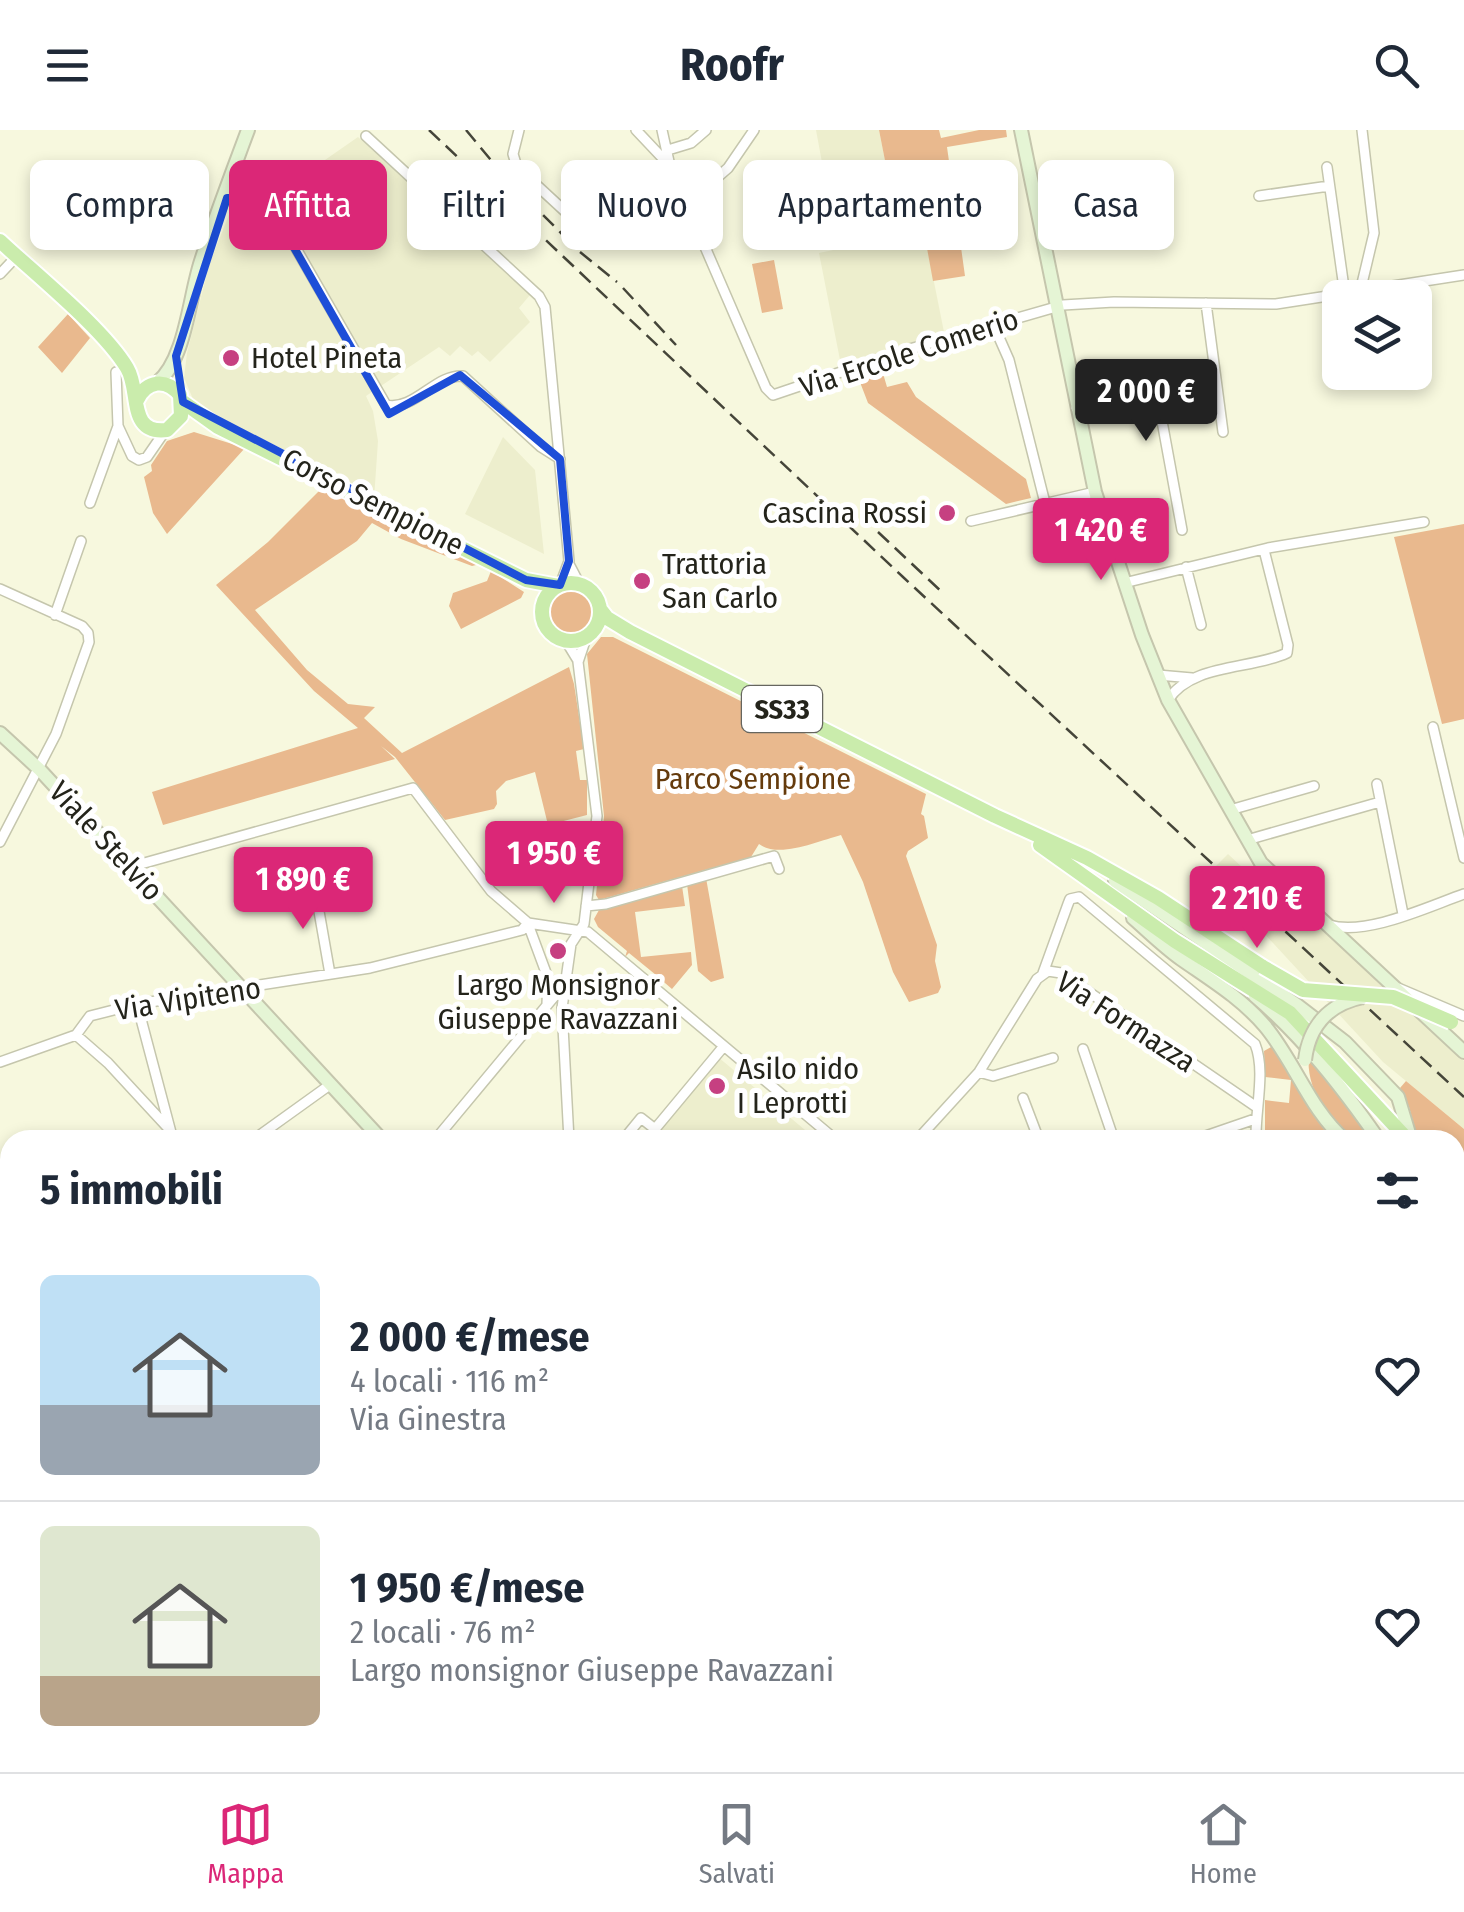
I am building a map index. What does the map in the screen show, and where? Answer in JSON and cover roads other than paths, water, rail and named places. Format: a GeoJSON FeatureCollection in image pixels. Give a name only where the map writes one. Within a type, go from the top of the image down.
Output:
{"type":"FeatureCollection","features":[{"type":"Feature","properties":{"kind":"main road"},"geometry":{"type":"LineString","coordinates":[[0,241],[96,332],[121,370],[136,400],[136,412],[146,426],[154,430],[170,428],[181,416],[182,399],[169,385],[155,384],[121,370]]}},
{"type":"Feature","properties":{"kind":"main road"},"geometry":{"type":"LineString","coordinates":[[136,400],[143,390],[155,384]]}},
{"type":"Feature","properties":{"kind":"main road","name":"Corso Sempione"},"geometry":{"type":"LineString","coordinates":[[182,399],[218,427],[526,580]]}},
{"type":"Feature","properties":{"kind":"main road","name":"Corso Sempione"},"geometry":{"type":"LineString","coordinates":[[170,428],[195,424],[218,427]]}},
{"type":"Feature","properties":{"kind":"main road"},"geometry":{"type":"LineString","coordinates":[[526,580],[580,585]]}},
{"type":"Feature","properties":{"kind":"main road"},"geometry":{"type":"LineString","coordinates":[[526,580],[543,604]]}},
{"type":"Feature","properties":{"kind":"main road","name":"SS33"},"geometry":{"type":"LineString","coordinates":[[580,585],[590,590],[600,609],[621,628],[995,816]]}},
{"type":"Feature","properties":{"kind":"main road"},"geometry":{"type":"LineString","coordinates":[[559,586],[543,604],[542,616],[554,637],[566,641],[621,628]]}},
{"type":"Feature","properties":{"kind":"main road"},"geometry":{"type":"LineString","coordinates":[[590,634],[600,609]]}},
{"type":"Feature","properties":{"kind":"main road"},"geometry":{"type":"LineString","coordinates":[[995,816],[1072,850],[1145,890],[1262,967],[1308,991],[1401,1000],[1460,1022]]}},
{"type":"Feature","properties":{"kind":"main road"},"geometry":{"type":"LineString","coordinates":[[995,816],[1174,941],[1295,1018],[1399,1130]]}},
{"type":"Feature","properties":{"kind":"street"},"geometry":{"type":"LineString","coordinates":[[237,160],[248,130]]}},
{"type":"Feature","properties":{"kind":"street"},"geometry":{"type":"LineString","coordinates":[[519,130],[513,158],[519,170],[561,208]]}},
{"type":"Feature","properties":{"kind":"street"},"geometry":{"type":"LineString","coordinates":[[636,130],[664,160]]}},
{"type":"Feature","properties":{"kind":"street"},"geometry":{"type":"LineString","coordinates":[[664,130],[669,160]]}},
{"type":"Feature","properties":{"kind":"street"},"geometry":{"type":"LineString","coordinates":[[668,150],[691,143],[706,130]]}},
{"type":"Feature","properties":{"kind":"street"},"geometry":{"type":"LineString","coordinates":[[723,172],[754,130]]}},
{"type":"Feature","properties":{"kind":"street"},"geometry":{"type":"LineString","coordinates":[[1020,130],[1095,492],[1168,700],[1247,840],[1274,877],[1464,1052]]}},
{"type":"Feature","properties":{"kind":"street"},"geometry":{"type":"LineString","coordinates":[[1362,130],[1374,234],[1363,280]]}},
{"type":"Feature","properties":{"kind":"street"},"geometry":{"type":"LineString","coordinates":[[366,136],[538,296],[545,307],[568,561],[580,585]]}},
{"type":"Feature","properties":{"kind":"street"},"geometry":{"type":"LineString","coordinates":[[1327,167],[1343,280]]}},
{"type":"Feature","properties":{"kind":"street"},"geometry":{"type":"LineString","coordinates":[[155,384],[176,356],[200,263],[229,183]]}},
{"type":"Feature","properties":{"kind":"street"},"geometry":{"type":"LineString","coordinates":[[1259,196],[1329,186]]}},
{"type":"Feature","properties":{"kind":"street"},"geometry":{"type":"LineString","coordinates":[[222,202],[229,198]]}},
{"type":"Feature","properties":{"kind":"street"},"geometry":{"type":"LineString","coordinates":[[297,250],[386,405],[397,407],[446,378],[464,376],[541,448],[560,459]]}},
{"type":"Feature","properties":{"kind":"street","name":"Via Ercole Comerio"},"geometry":{"type":"LineString","coordinates":[[707,250],[766,388],[773,395],[906,350],[1055,308],[1097,303],[1276,304],[1322,298]]}},
{"type":"Feature","properties":{"kind":"street"},"geometry":{"type":"LineString","coordinates":[[0,274],[16,256]]}},
{"type":"Feature","properties":{"kind":"street","name":"Via Ercole Comerio"},"geometry":{"type":"LineString","coordinates":[[1432,281],[1464,276]]}},
{"type":"Feature","properties":{"kind":"street"},"geometry":{"type":"LineString","coordinates":[[1206,303],[1224,432]]}},
{"type":"Feature","properties":{"kind":"street"},"geometry":{"type":"LineString","coordinates":[[994,326],[1009,360],[1045,503]]}},
{"type":"Feature","properties":{"kind":"street"},"geometry":{"type":"LineString","coordinates":[[176,356],[182,399]]}},
{"type":"Feature","properties":{"kind":"street"},"geometry":{"type":"LineString","coordinates":[[90,503],[118,426],[121,370]]}},
{"type":"Feature","properties":{"kind":"street"},"geometry":{"type":"LineString","coordinates":[[1076,408],[1157,394],[1182,530]]}},
{"type":"Feature","properties":{"kind":"street"},"geometry":{"type":"LineString","coordinates":[[118,426],[136,460],[143,460],[170,428]]}},
{"type":"Feature","properties":{"kind":"street"},"geometry":{"type":"LineString","coordinates":[[146,426],[149,452]]}},
{"type":"Feature","properties":{"kind":"street"},"geometry":{"type":"LineString","coordinates":[[971,521],[1095,492]]}},
{"type":"Feature","properties":{"kind":"street"},"geometry":{"type":"LineString","coordinates":[[1124,583],[1264,550],[1424,522]]}},
{"type":"Feature","properties":{"kind":"street"},"geometry":{"type":"LineString","coordinates":[[55,615],[81,541]]}},
{"type":"Feature","properties":{"kind":"street"},"geometry":{"type":"LineString","coordinates":[[1168,700],[1176,688],[1195,678],[1283,656],[1288,651],[1264,550]]}},
{"type":"Feature","properties":{"kind":"street"},"geometry":{"type":"LineString","coordinates":[[559,586],[568,561]]}},
{"type":"Feature","properties":{"kind":"street"},"geometry":{"type":"LineString","coordinates":[[1186,566],[1202,625]]}},
{"type":"Feature","properties":{"kind":"street"},"geometry":{"type":"LineString","coordinates":[[0,589],[85,629],[89,642],[56,734],[0,842]]}},
{"type":"Feature","properties":{"kind":"street"},"geometry":{"type":"LineString","coordinates":[[578,662],[590,634]]}},
{"type":"Feature","properties":{"kind":"street"},"geometry":{"type":"LineString","coordinates":[[566,641],[578,662],[597,816],[586,906],[581,930],[571,944],[565,984],[561,1028],[567,1130]]}},
{"type":"Feature","properties":{"kind":"street"},"geometry":{"type":"LineString","coordinates":[[1156,674],[1195,678]]}},
{"type":"Feature","properties":{"kind":"street"},"geometry":{"type":"LineString","coordinates":[[1434,728],[1464,858]]}},
{"type":"Feature","properties":{"kind":"street","name":"Viale Stelvio"},"geometry":{"type":"LineString","coordinates":[[0,733],[39,769],[373,1130]]}},
{"type":"Feature","properties":{"kind":"street"},"geometry":{"type":"LineString","coordinates":[[1376,784],[1403,914]]}},
{"type":"Feature","properties":{"kind":"street"},"geometry":{"type":"LineString","coordinates":[[1230,810],[1314,786]]}},
{"type":"Feature","properties":{"kind":"street"},"geometry":{"type":"LineString","coordinates":[[130,866],[413,788],[492,891],[528,923],[555,985],[565,984]]}},
{"type":"Feature","properties":{"kind":"street"},"geometry":{"type":"LineString","coordinates":[[1247,840],[1380,802]]}},
{"type":"Feature","properties":{"kind":"street"},"geometry":{"type":"LineString","coordinates":[[1045,840],[1143,898],[1334,1032],[1398,1097],[1406,1130]]}},
{"type":"Feature","properties":{"kind":"street"},"geometry":{"type":"LineString","coordinates":[[586,906],[606,904],[774,856],[779,870]]}},
{"type":"Feature","properties":{"kind":"street"},"geometry":{"type":"LineString","coordinates":[[1083,874],[1172,952],[1246,1006],[1278,1043],[1334,1130]]}},
{"type":"Feature","properties":{"kind":"street"},"geometry":{"type":"LineString","coordinates":[[314,882],[330,974]]}},
{"type":"Feature","properties":{"kind":"street"},"geometry":{"type":"LineString","coordinates":[[1345,943],[1372,926],[1464,894]]}},
{"type":"Feature","properties":{"kind":"street"},"geometry":{"type":"LineString","coordinates":[[1043,972],[1070,899],[1079,898],[1255,1044],[1260,1074],[1256,1130]]}},
{"type":"Feature","properties":{"kind":"street"},"geometry":{"type":"LineString","coordinates":[[1322,922],[1344,929],[1372,926]]}},
{"type":"Feature","properties":{"kind":"street"},"geometry":{"type":"LineString","coordinates":[[528,923],[589,933],[824,1130]]}},
{"type":"Feature","properties":{"kind":"street","name":"Via Vipiteno"},"geometry":{"type":"LineString","coordinates":[[0,1062],[76,1035],[90,1016],[136,1004],[370,968],[522,930],[528,923]]}},
{"type":"Feature","properties":{"kind":"street","name":"Via Formazza"},"geometry":{"type":"LineString","coordinates":[[926,1130],[979,1072],[1043,972],[1060,973],[1255,1106]]}},
{"type":"Feature","properties":{"kind":"street"},"geometry":{"type":"LineString","coordinates":[[547,974],[543,1011],[561,1028]]}},
{"type":"Feature","properties":{"kind":"street"},"geometry":{"type":"LineString","coordinates":[[1238,982],[1285,1022],[1342,1087],[1372,1130]]}},
{"type":"Feature","properties":{"kind":"street"},"geometry":{"type":"LineString","coordinates":[[443,1130],[565,984]]}},
{"type":"Feature","properties":{"kind":"street"},"geometry":{"type":"LineString","coordinates":[[1393,987],[1411,991],[1460,1022]]}},
{"type":"Feature","properties":{"kind":"street"},"geometry":{"type":"LineString","coordinates":[[1318,1109],[1305,1060],[1312,1032],[1327,1013],[1348,1001],[1375,995]]}},
{"type":"Feature","properties":{"kind":"street"},"geometry":{"type":"LineString","coordinates":[[136,1004],[170,1130]]}},
{"type":"Feature","properties":{"kind":"street"},"geometry":{"type":"LineString","coordinates":[[76,1035],[108,1063],[167,1130]]}},
{"type":"Feature","properties":{"kind":"street"},"geometry":{"type":"LineString","coordinates":[[632,1130],[642,1118],[655,1129],[724,1046]]}},
{"type":"Feature","properties":{"kind":"street"},"geometry":{"type":"LineString","coordinates":[[1082,1048],[1111,1130]]}},
{"type":"Feature","properties":{"kind":"street"},"geometry":{"type":"LineString","coordinates":[[979,1072],[991,1077],[1053,1058]]}},
{"type":"Feature","properties":{"kind":"street"},"geometry":{"type":"LineString","coordinates":[[267,1130],[330,1084]]}},
{"type":"Feature","properties":{"kind":"street"},"geometry":{"type":"LineString","coordinates":[[1024,1098],[1035,1130]]}},
{"type":"Feature","properties":{"kind":"street"},"geometry":{"type":"LineString","coordinates":[[1223,1130],[1255,1119]]}},
{"type":"Feature","properties":{"kind":"railway"},"geometry":{"type":"LineString","coordinates":[[429,130],[903,577],[1464,1097]]}},
{"type":"Feature","properties":{"kind":"railway"},"geometry":{"type":"LineString","coordinates":[[466,130],[505,177],[561,233]]}},
{"type":"Feature","properties":{"kind":"railway"},"geometry":{"type":"LineString","coordinates":[[580,252],[617,282]]}},
{"type":"Feature","properties":{"kind":"railway"},"geometry":{"type":"LineString","coordinates":[[623,288],[676,345]]}},
{"type":"Feature","properties":{"kind":"railway"},"geometry":{"type":"LineString","coordinates":[[878,532],[944,594]]}},
{"type":"Feature","properties":{"kind":"place","name":"Hotel Pineta"},"geometry":{"type":"Point","coordinates":[231,358]}},
{"type":"Feature","properties":{"kind":"place","name":"Cascina Rossi"},"geometry":{"type":"Point","coordinates":[947,513]}},
{"type":"Feature","properties":{"kind":"place","name":"Trattoria San Carlo"},"geometry":{"type":"Point","coordinates":[642,581]}},
{"type":"Feature","properties":{"kind":"place","name":"Largo Monsignor Giuseppe Ravazzani"},"geometry":{"type":"Point","coordinates":[558,951]}},
{"type":"Feature","properties":{"kind":"place","name":"Asilo nido I Leprotti"},"geometry":{"type":"Point","coordinates":[717,1086]}},
{"type":"Feature","properties":{"kind":"park label","name":"Parco Sempione"},"geometry":{"type":"Point","coordinates":[753,779]}}]}
